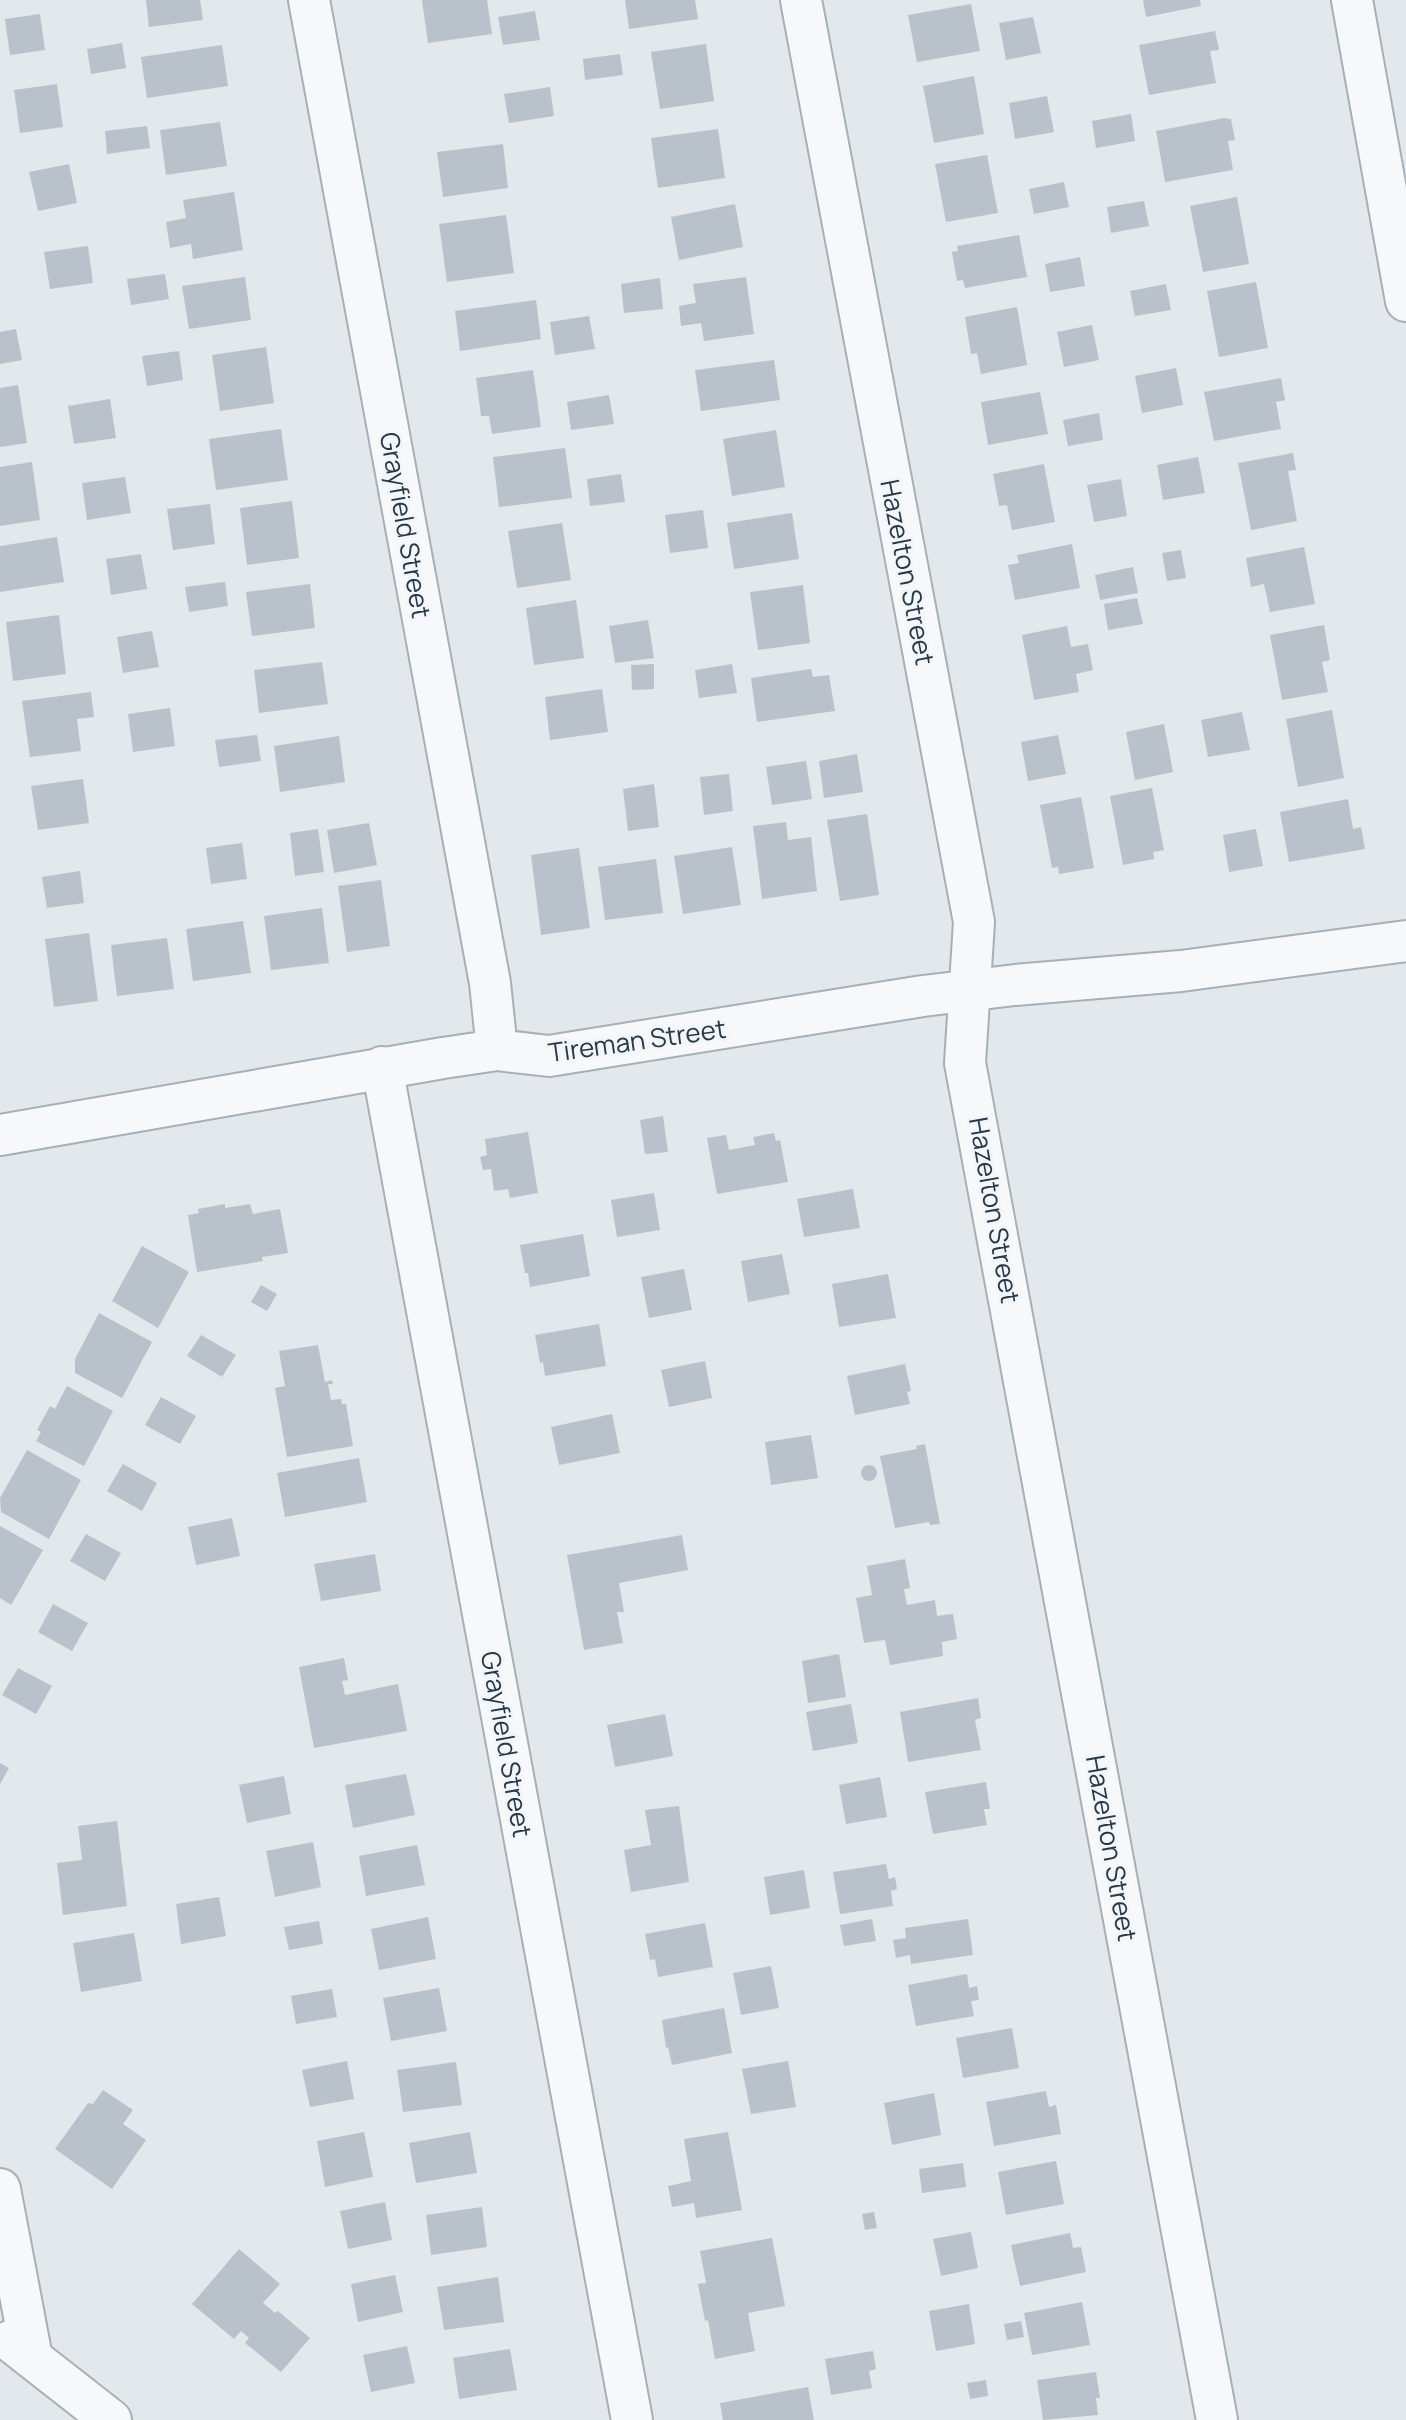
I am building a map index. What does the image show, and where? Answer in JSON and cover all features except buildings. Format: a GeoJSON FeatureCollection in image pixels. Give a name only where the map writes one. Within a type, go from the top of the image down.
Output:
{"type":"FeatureCollection","features":[{"type":"Feature","properties":{"kind":"street","name":"Grayfield Street"},"geometry":{"type":"LineString","coordinates":[[309,0],[490,983],[497,1050]]}},
{"type":"Feature","properties":{"kind":"street","name":"Hazelton Street"},"geometry":{"type":"LineString","coordinates":[[801,0],[974,922],[965,1063],[1217,2420]]}},
{"type":"Feature","properties":{"kind":"street"},"geometry":{"type":"LineString","coordinates":[[1352,0],[1406,301]]}},
{"type":"Feature","properties":{"kind":"street","name":"Tireman Street"},"geometry":{"type":"LineString","coordinates":[[0,1135],[382,1067],[497,1050],[549,1056],[969,990],[1181,971],[1406,941]]}},
{"type":"Feature","properties":{"kind":"street","name":"Grayfield Street"},"geometry":{"type":"LineString","coordinates":[[382,1067],[632,2420]]}},
{"type":"Feature","properties":{"kind":"street"},"geometry":{"type":"LineString","coordinates":[[0,2189],[32,2358]]}},
{"type":"Feature","properties":{"kind":"street"},"geometry":{"type":"LineString","coordinates":[[0,2333],[111,2420]]}}]}
